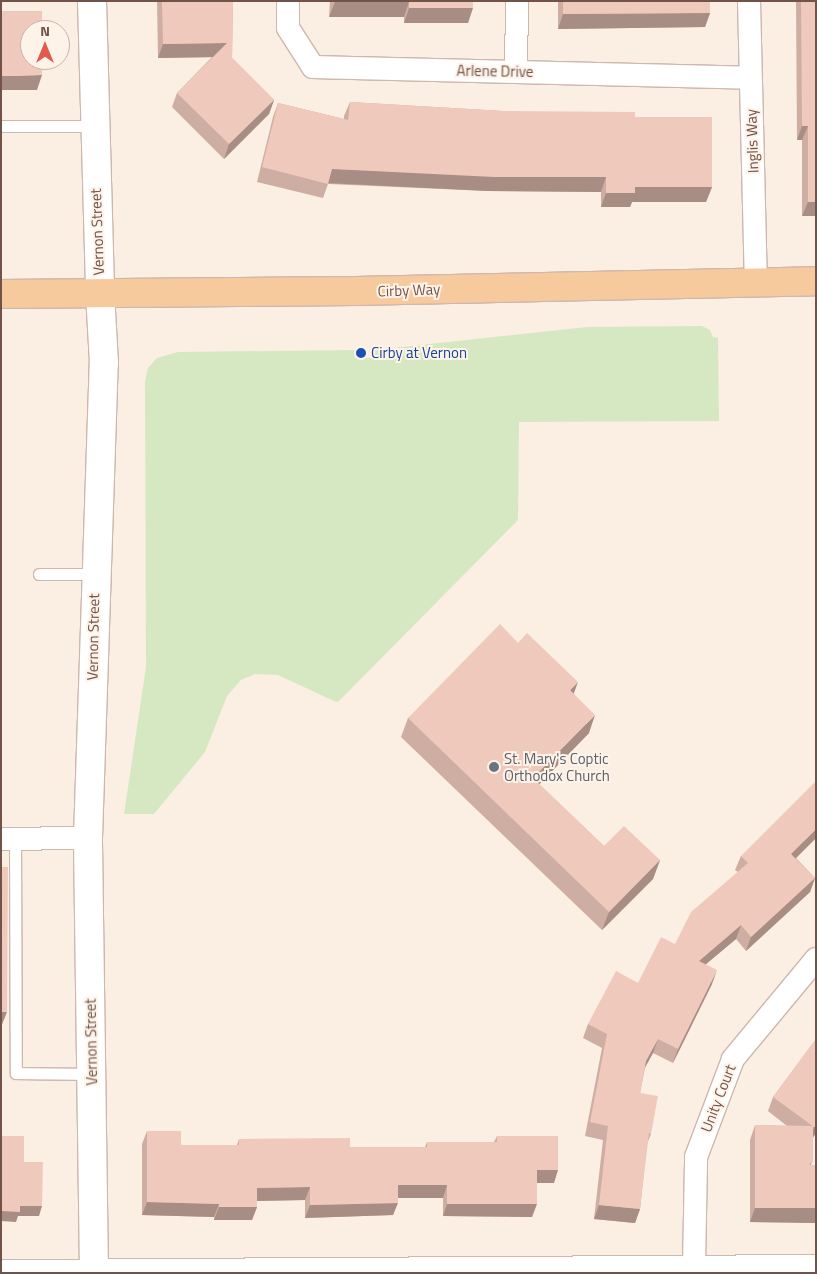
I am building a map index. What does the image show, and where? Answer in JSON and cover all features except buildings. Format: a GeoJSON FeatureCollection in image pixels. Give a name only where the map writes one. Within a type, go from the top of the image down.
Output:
{"type":"FeatureCollection","features":[{"type":"Feature","properties":{"kind":"main road","name":"Cirby Way"},"geometry":{"type":"LineString","coordinates":[[1,294],[356,292],[816,280]]}},
{"type":"Feature","properties":{"kind":"street","name":"Vernon Street"},"geometry":{"type":"LineString","coordinates":[[92,1],[94,126],[104,364],[95,574],[88,838],[94,1272]]}},
{"type":"Feature","properties":{"kind":"street","name":"Arlene Drive"},"geometry":{"type":"LineString","coordinates":[[288,1],[288,28],[313,67],[749,78]]}},
{"type":"Feature","properties":{"kind":"street"},"geometry":{"type":"LineString","coordinates":[[516,72],[517,1]]}},
{"type":"Feature","properties":{"kind":"street","name":"Inglis Way"},"geometry":{"type":"LineString","coordinates":[[749,1],[749,78],[756,282]]}},
{"type":"Feature","properties":{"kind":"street"},"geometry":{"type":"LineString","coordinates":[[8,838],[88,838]]}},
{"type":"Feature","properties":{"kind":"street","name":"Unity Court"},"geometry":{"type":"LineString","coordinates":[[694,1266],[696,1157],[732,1059],[816,959]]}},
{"type":"Feature","properties":{"kind":"street"},"geometry":{"type":"LineString","coordinates":[[1,1271],[526,1271],[694,1266],[816,1266]]}},
{"type":"Feature","properties":{"kind":"lane"},"geometry":{"type":"LineString","coordinates":[[1,126],[94,126]]}},
{"type":"Feature","properties":{"kind":"lane"},"geometry":{"type":"LineString","coordinates":[[39,574],[95,574]]}},
{"type":"Feature","properties":{"kind":"lane"},"geometry":{"type":"LineString","coordinates":[[8,838],[16,1073],[91,1074]]}},
{"type":"Feature","properties":{"kind":"green space"},"geometry":{"type":"Polygon","coordinates":[[[702,326],[710,330],[713,337],[718,338],[719,421],[519,422],[518,520],[339,701],[336,702],[278,675],[255,674],[241,680],[227,696],[205,752],[154,814],[124,814],[146,667],[145,381],[148,368],[157,358],[178,352],[356,350],[355,358],[371,358],[375,350],[587,327],[702,326]]]}},
{"type":"Feature","properties":{"kind":"place","name":"Cirby at Vernon"},"geometry":{"type":"Point","coordinates":[361,353]}},
{"type":"Feature","properties":{"kind":"place","name":"St. Mary's Coptic Orthodox Church"},"geometry":{"type":"Point","coordinates":[494,767]}}]}
